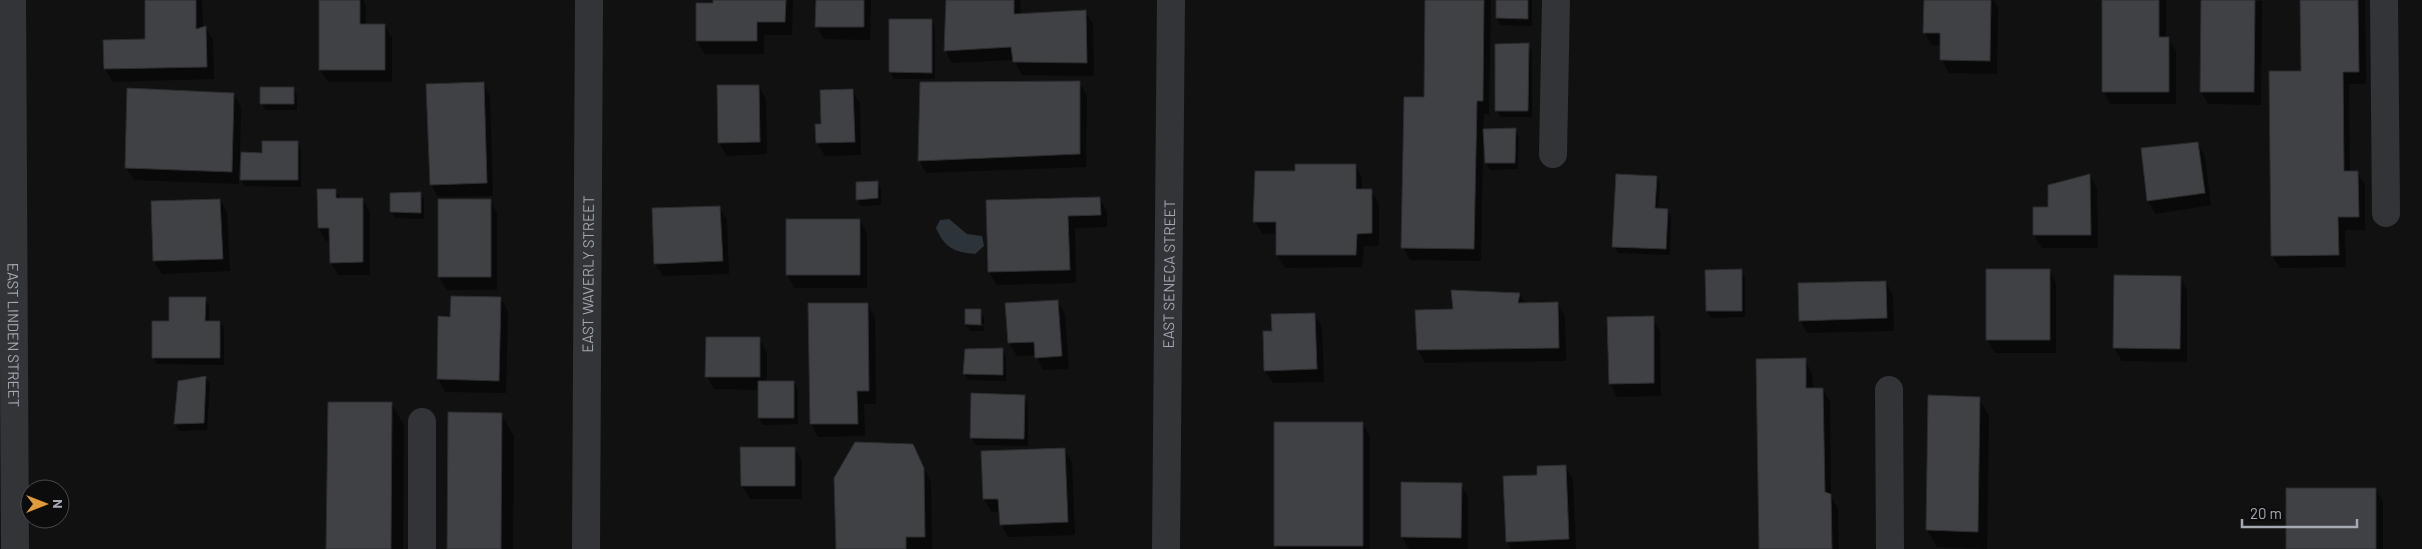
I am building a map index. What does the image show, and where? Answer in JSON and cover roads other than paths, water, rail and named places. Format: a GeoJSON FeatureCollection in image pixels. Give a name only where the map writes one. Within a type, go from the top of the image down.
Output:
{"type":"FeatureCollection","features":[{"type":"Feature","properties":{"kind":"street","name":"EAST LINDEN STREET"},"geometry":{"type":"LineString","coordinates":[[12,0],[15,549]]}},
{"type":"Feature","properties":{"kind":"street","name":"EAST WAVERLY STREET"},"geometry":{"type":"LineString","coordinates":[[586,549],[589,0]]}},
{"type":"Feature","properties":{"kind":"street","name":"EAST SENECA STREET"},"geometry":{"type":"LineString","coordinates":[[1166,549],[1171,0]]}},
{"type":"Feature","properties":{"kind":"street"},"geometry":{"type":"LineString","coordinates":[[1553,154],[1556,0]]}},
{"type":"Feature","properties":{"kind":"street"},"geometry":{"type":"LineString","coordinates":[[2384,0],[2386,213]]}},
{"type":"Feature","properties":{"kind":"street"},"geometry":{"type":"LineString","coordinates":[[1890,390],[1890,549]]}},
{"type":"Feature","properties":{"kind":"street"},"geometry":{"type":"LineString","coordinates":[[422,422],[422,549]]}}]}
